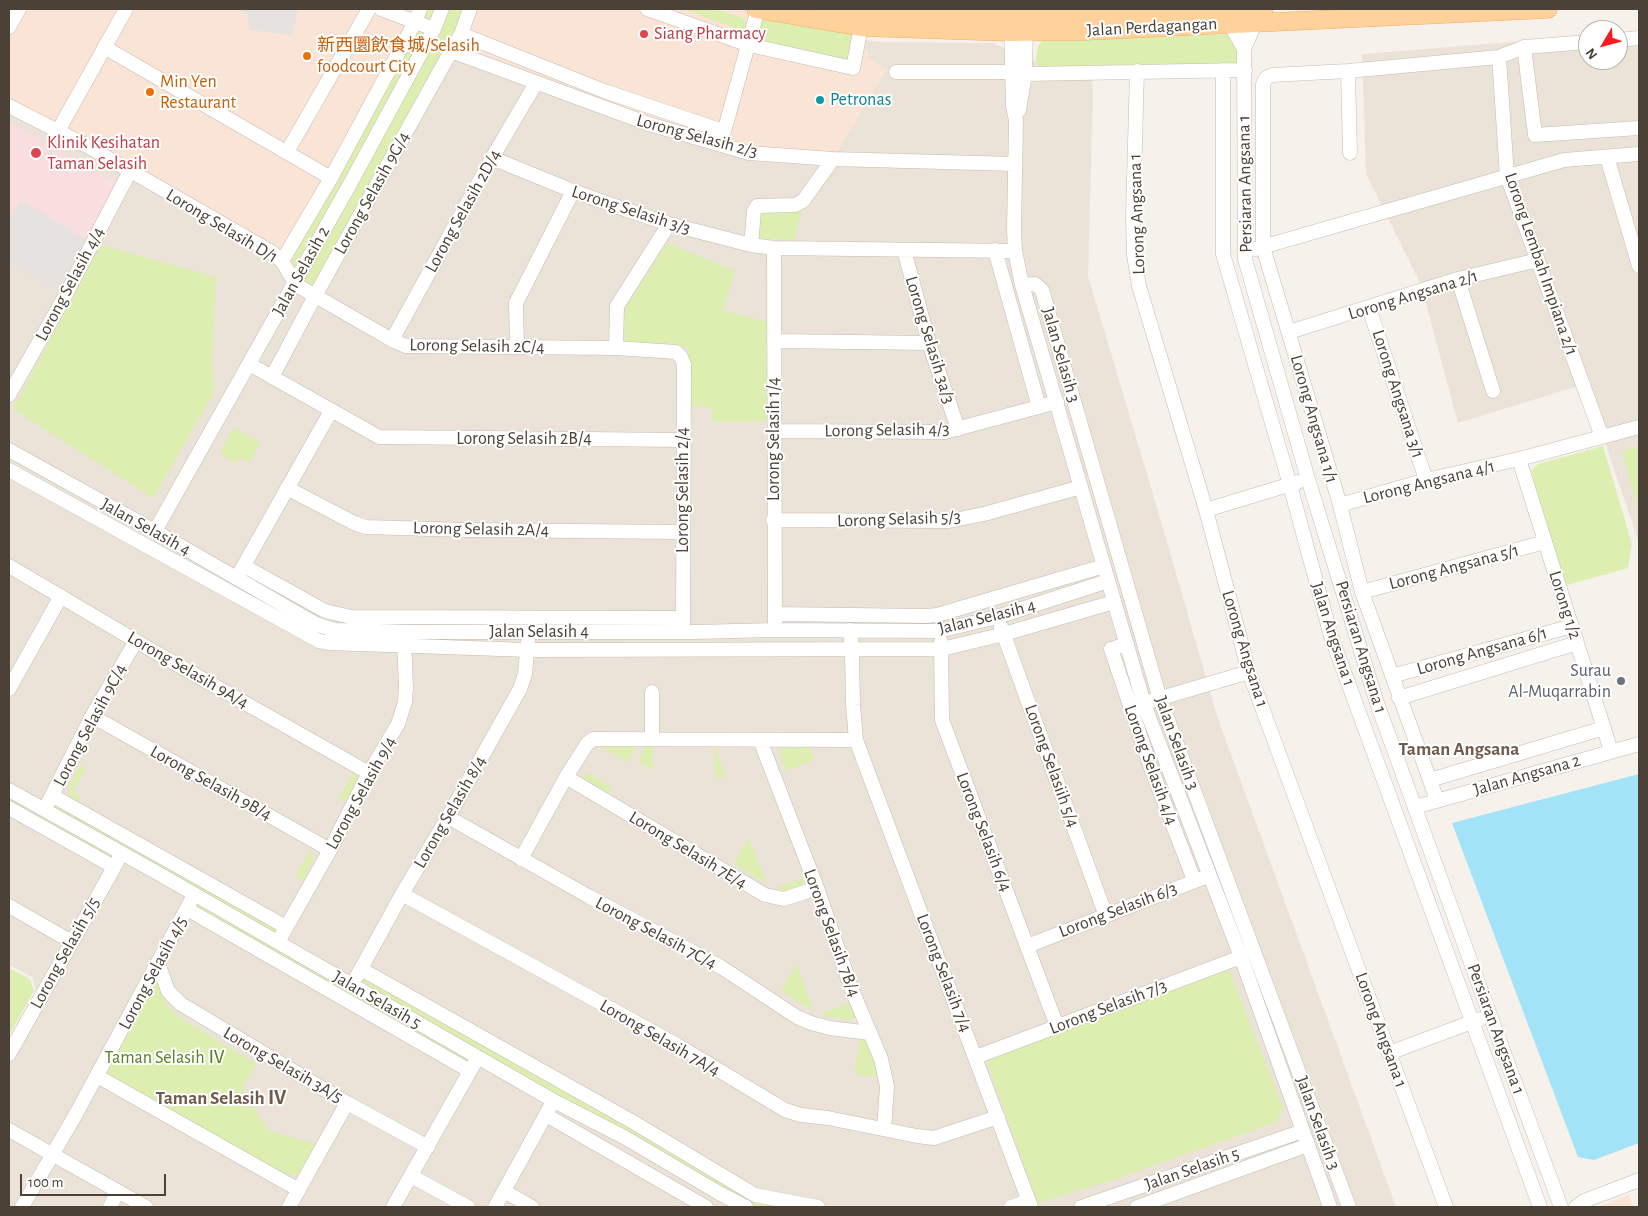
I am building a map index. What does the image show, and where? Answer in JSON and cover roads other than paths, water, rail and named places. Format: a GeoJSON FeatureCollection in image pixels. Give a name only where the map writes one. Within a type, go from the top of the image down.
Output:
{"type":"FeatureCollection","features":[{"type":"Feature","properties":{"kind":"main road","name":"Jalan Perdagangan"},"geometry":{"type":"LineString","coordinates":[[757,9],[861,27],[1018,24],[1230,24],[1259,16]]}},
{"type":"Feature","properties":{"kind":"main road","name":"Jalan Perdagangan"},"geometry":{"type":"LineString","coordinates":[[825,9],[863,13],[920,12],[1018,24],[1110,12],[1259,16],[1548,9]]}},
{"type":"Feature","properties":{"kind":"street"},"geometry":{"type":"LineString","coordinates":[[9,27],[19,9]]}},
{"type":"Feature","properties":{"kind":"street"},"geometry":{"type":"LineString","coordinates":[[58,131],[126,9]]}},
{"type":"Feature","properties":{"kind":"street"},"geometry":{"type":"LineString","coordinates":[[288,152],[369,9]]}},
{"type":"Feature","properties":{"kind":"street"},"geometry":{"type":"LineString","coordinates":[[381,9],[417,15],[434,29]]}},
{"type":"Feature","properties":{"kind":"street","name":"Jalan Selasih 2"},"geometry":{"type":"LineString","coordinates":[[155,531],[295,283],[434,29],[442,9]]}},
{"type":"Feature","properties":{"kind":"street","name":"Lorong Selasih 9G/4"},"geometry":{"type":"LineString","coordinates":[[272,377],[315,296],[452,51],[461,34],[470,9]]}},
{"type":"Feature","properties":{"kind":"street"},"geometry":{"type":"LineString","coordinates":[[647,9],[749,45],[853,68],[861,27]]}},
{"type":"Feature","properties":{"kind":"street"},"geometry":{"type":"LineString","coordinates":[[722,146],[723,131],[749,45],[757,9]]}},
{"type":"Feature","properties":{"kind":"street"},"geometry":{"type":"LineString","coordinates":[[282,261],[331,178],[417,15]]}},
{"type":"Feature","properties":{"kind":"street","name":"Persiaran Angsana 1"},"geometry":{"type":"LineString","coordinates":[[1244,49],[1259,16]]}},
{"type":"Feature","properties":{"kind":"street","name":"Jalan Selasih 3"},"geometry":{"type":"LineString","coordinates":[[1018,24],[1018,73],[1013,107],[1016,120],[1014,231],[1015,251],[1022,285],[1144,704],[1241,957],[1330,1207]]}},
{"type":"Feature","properties":{"kind":"street","name":"Persiaran Angsana 1"},"geometry":{"type":"LineString","coordinates":[[1230,24],[1244,49],[1244,251],[1249,272],[1308,479],[1378,703],[1490,1016],[1561,1207]]}},
{"type":"Feature","properties":{"kind":"street"},"geometry":{"type":"LineString","coordinates":[[461,34],[604,92],[723,131]]}},
{"type":"Feature","properties":{"kind":"street","name":"Lorong Angsana 1/1"},"geometry":{"type":"LineString","coordinates":[[1437,800],[1362,592],[1340,506],[1263,247],[1263,84],[1266,78],[1272,75],[1348,71],[1499,57],[1524,47],[1578,43]]}},
{"type":"Feature","properties":{"kind":"street"},"geometry":{"type":"LineString","coordinates":[[1524,47],[1535,135],[1639,128]]}},
{"type":"Feature","properties":{"kind":"street"},"geometry":{"type":"LineString","coordinates":[[104,48],[331,178]]}},
{"type":"Feature","properties":{"kind":"street","name":"Lorong Selasih 2/3"},"geometry":{"type":"LineString","coordinates":[[452,51],[649,124],[748,153],[833,159],[1015,164]]}},
{"type":"Feature","properties":{"kind":"street","name":"Lorong Lembah Impiana 2/1"},"geometry":{"type":"LineString","coordinates":[[1499,57],[1507,176],[1602,437]]}},
{"type":"Feature","properties":{"kind":"street","name":"Jalan Angsana 1"},"geometry":{"type":"LineString","coordinates":[[1224,70],[1223,254],[1290,485],[1331,636],[1540,1207]]}},
{"type":"Feature","properties":{"kind":"street"},"geometry":{"type":"LineString","coordinates":[[896,72],[1018,73],[1245,70]]}},
{"type":"Feature","properties":{"kind":"street","name":"Lorong Angsana 1"},"geometry":{"type":"LineString","coordinates":[[1137,71],[1133,217],[1139,286],[1206,510],[1249,672],[1445,1207]]}},
{"type":"Feature","properties":{"kind":"street"},"geometry":{"type":"LineString","coordinates":[[1348,71],[1350,153]]}},
{"type":"Feature","properties":{"kind":"street","name":"Lorong Selasih 2D/4"},"geometry":{"type":"LineString","coordinates":[[392,340],[492,158],[536,83]]}},
{"type":"Feature","properties":{"kind":"street","name":"Lorong Selasih D/1"},"geometry":{"type":"LineString","coordinates":[[9,106],[58,131],[270,252],[282,261],[295,283]]}},
{"type":"Feature","properties":{"kind":"street"},"geometry":{"type":"LineString","coordinates":[[1244,251],[1564,160],[1639,154]]}},
{"type":"Feature","properties":{"kind":"street"},"geometry":{"type":"LineString","coordinates":[[1607,156],[1639,266]]}},
{"type":"Feature","properties":{"kind":"street","name":"Lorong Selasih 3/3"},"geometry":{"type":"LineString","coordinates":[[492,158],[573,191],[669,224],[751,245],[774,248]]}},
{"type":"Feature","properties":{"kind":"street"},"geometry":{"type":"LineString","coordinates":[[751,245],[754,211],[757,206],[795,206],[803,201],[833,159]]}},
{"type":"Feature","properties":{"kind":"street","name":"Lorong Selasih 4/4"},"geometry":{"type":"LineString","coordinates":[[9,395],[64,298],[130,172]]}},
{"type":"Feature","properties":{"kind":"street"},"geometry":{"type":"LineString","coordinates":[[517,347],[516,303],[573,191]]}},
{"type":"Feature","properties":{"kind":"street"},"geometry":{"type":"LineString","coordinates":[[616,348],[617,306],[669,224]]}},
{"type":"Feature","properties":{"kind":"street"},"geometry":{"type":"LineString","coordinates":[[774,248],[1015,251]]}},
{"type":"Feature","properties":{"kind":"street","name":"Lorong Selasih 1/4"},"geometry":{"type":"LineString","coordinates":[[774,248],[775,630]]}},
{"type":"Feature","properties":{"kind":"street","name":"Lorong Selasih 3a/3"},"geometry":{"type":"LineString","coordinates":[[904,250],[929,343],[958,429]]}},
{"type":"Feature","properties":{"kind":"street"},"geometry":{"type":"LineString","coordinates":[[995,250],[1039,407]]}},
{"type":"Feature","properties":{"kind":"street","name":"Lorong Angsana 2/1"},"geometry":{"type":"LineString","coordinates":[[1289,332],[1458,280],[1538,260]]}},
{"type":"Feature","properties":{"kind":"street"},"geometry":{"type":"LineString","coordinates":[[1458,280],[1493,392]]}},
{"type":"Feature","properties":{"kind":"street","name":"Lorong Selasih 2C/4"},"geometry":{"type":"LineString","coordinates":[[295,283],[392,340],[406,346],[420,348],[616,348],[676,352]]}},
{"type":"Feature","properties":{"kind":"street","name":"Jalan Selasih 3"},"geometry":{"type":"LineString","coordinates":[[1022,285],[1035,284],[1042,290],[1160,699],[1349,1207]]}},
{"type":"Feature","properties":{"kind":"street","name":"Lorong Angsana 3/1"},"geometry":{"type":"LineString","coordinates":[[1370,308],[1426,480]]}},
{"type":"Feature","properties":{"kind":"street"},"geometry":{"type":"LineString","coordinates":[[774,341],[929,343]]}},
{"type":"Feature","properties":{"kind":"street","name":"Lorong Selasih 2/4"},"geometry":{"type":"LineString","coordinates":[[676,352],[684,364],[683,532],[687,627],[695,649]]}},
{"type":"Feature","properties":{"kind":"street","name":"Lorong Selasih 2B/4"},"geometry":{"type":"LineString","coordinates":[[249,364],[379,437],[684,440]]}},
{"type":"Feature","properties":{"kind":"street","name":"Lorong Selasih 4/3"},"geometry":{"type":"LineString","coordinates":[[774,431],[945,432],[1057,402]]}},
{"type":"Feature","properties":{"kind":"street"},"geometry":{"type":"LineString","coordinates":[[331,411],[240,572],[325,610],[351,617],[687,627]]}},
{"type":"Feature","properties":{"kind":"street","name":"Lorong Angsana 4/1"},"geometry":{"type":"LineString","coordinates":[[1340,506],[1426,480],[1519,459],[1639,427]]}},
{"type":"Feature","properties":{"kind":"street","name":"Jalan Selasih 4"},"geometry":{"type":"LineString","coordinates":[[9,450],[155,531],[240,572],[316,624],[334,630],[529,632],[687,627],[939,632],[997,618],[1108,581]]}},
{"type":"Feature","properties":{"kind":"street","name":"Lorong 1/2"},"geometry":{"type":"LineString","coordinates":[[1519,459],[1612,751]]}},
{"type":"Feature","properties":{"kind":"street"},"geometry":{"type":"LineString","coordinates":[[9,470],[318,641],[330,643],[528,650],[942,650],[1114,602]]}},
{"type":"Feature","properties":{"kind":"street"},"geometry":{"type":"LineString","coordinates":[[1206,510],[1308,479]]}},
{"type":"Feature","properties":{"kind":"street","name":"Lorong Selasih 2A/4"},"geometry":{"type":"LineString","coordinates":[[287,488],[354,523],[366,526],[466,530],[683,532]]}},
{"type":"Feature","properties":{"kind":"street","name":"Lorong Selasih 5/3"},"geometry":{"type":"LineString","coordinates":[[774,520],[949,522],[1081,488]]}},
{"type":"Feature","properties":{"kind":"street"},"geometry":{"type":"LineString","coordinates":[[72,504],[79,490]]}},
{"type":"Feature","properties":{"kind":"street","name":"Lorong Angsana 5/1"},"geometry":{"type":"LineString","coordinates":[[1362,592],[1545,542]]}},
{"type":"Feature","properties":{"kind":"street","name":"Lorong Selasih 9A/4"},"geometry":{"type":"LineString","coordinates":[[9,566],[136,641],[369,772]]}},
{"type":"Feature","properties":{"kind":"street"},"geometry":{"type":"LineString","coordinates":[[775,614],[926,616],[950,612],[1104,566]]}},
{"type":"Feature","properties":{"kind":"street"},"geometry":{"type":"LineString","coordinates":[[9,689],[13,671],[61,596]]}},
{"type":"Feature","properties":{"kind":"street","name":"Lorong Selasiih 5/4"},"geometry":{"type":"LineString","coordinates":[[997,618],[1106,916]]}},
{"type":"Feature","properties":{"kind":"street","name":"Lorong Angsana 6/1"},"geometry":{"type":"LineString","coordinates":[[1392,676],[1572,626]]}},
{"type":"Feature","properties":{"kind":"street","name":"Lorong Selasih 7/4"},"geometry":{"type":"LineString","coordinates":[[850,630],[856,740],[1030,1204]]}},
{"type":"Feature","properties":{"kind":"street","name":"Lorong Selasih 9/4"},"geometry":{"type":"LineString","coordinates":[[278,942],[330,850],[369,772],[398,724],[406,688],[404,632]]}},
{"type":"Feature","properties":{"kind":"street","name":"Lorong Selasih 8/4"},"geometry":{"type":"LineString","coordinates":[[352,985],[520,689],[528,650],[529,632]]}},
{"type":"Feature","properties":{"kind":"street","name":"Lorong Selasih 6/4"},"geometry":{"type":"LineString","coordinates":[[939,632],[942,650],[942,720],[1057,1026]]}},
{"type":"Feature","properties":{"kind":"street","name":"Lorong Selasih 9C/4"},"geometry":{"type":"LineString","coordinates":[[44,810],[53,796],[92,716],[136,641]]}},
{"type":"Feature","properties":{"kind":"street"},"geometry":{"type":"LineString","coordinates":[[1399,698],[1577,643]]}},
{"type":"Feature","properties":{"kind":"street","name":"Lorong Selasih 4/4"},"geometry":{"type":"LineString","coordinates":[[1127,644],[1111,649],[1150,768],[1194,880]]}},
{"type":"Feature","properties":{"kind":"street"},"geometry":{"type":"LineString","coordinates":[[1144,704],[1249,672]]}},
{"type":"Feature","properties":{"kind":"street"},"geometry":{"type":"LineString","coordinates":[[652,692],[652,739]]}},
{"type":"Feature","properties":{"kind":"street","name":"Lorong Selasih 9B/4"},"geometry":{"type":"LineString","coordinates":[[92,716],[330,850]]}},
{"type":"Feature","properties":{"kind":"street"},"geometry":{"type":"LineString","coordinates":[[1430,780],[1604,728]]}},
{"type":"Feature","properties":{"kind":"street"},"geometry":{"type":"LineString","coordinates":[[521,859],[566,777],[587,744],[593,739],[856,740]]}},
{"type":"Feature","properties":{"kind":"street","name":"Lorong Selasih 7B/4"},"geometry":{"type":"LineString","coordinates":[[760,740],[881,1059],[888,1086],[884,1129]]}},
{"type":"Feature","properties":{"kind":"street","name":"Jalan Angsana 2"},"geometry":{"type":"LineString","coordinates":[[1415,807],[1639,744]]}},
{"type":"Feature","properties":{"kind":"street","name":"Lorong Selasih 7E/4"},"geometry":{"type":"LineString","coordinates":[[566,777],[765,895],[784,900],[816,888]]}},
{"type":"Feature","properties":{"kind":"street","name":"Jalan Selasih 5"},"geometry":{"type":"LineString","coordinates":[[9,790],[278,942],[333,983],[470,1071]]}},
{"type":"Feature","properties":{"kind":"street"},"geometry":{"type":"LineString","coordinates":[[53,796],[286,927]]}},
{"type":"Feature","properties":{"kind":"street"},"geometry":{"type":"LineString","coordinates":[[9,808],[114,867]]}},
{"type":"Feature","properties":{"kind":"street","name":"Lorong Selasih 7C/4"},"geometry":{"type":"LineString","coordinates":[[448,817],[721,968],[797,1016],[811,1023],[830,1028],[870,1033]]}},
{"type":"Feature","properties":{"kind":"street","name":"Lorong Selasih 5/5"},"geometry":{"type":"LineString","coordinates":[[9,1054],[122,853]]}},
{"type":"Feature","properties":{"kind":"street","name":"Lorong Selasih 6/3"},"geometry":{"type":"LineString","coordinates":[[1026,946],[1194,880],[1210,876]]}},
{"type":"Feature","properties":{"kind":"street","name":"Lorong Selasih 4/5"},"geometry":{"type":"LineString","coordinates":[[22,1207],[97,1076],[194,894]]}},
{"type":"Feature","properties":{"kind":"street","name":"Lorong Selasih 7A/4"},"geometry":{"type":"LineString","coordinates":[[402,894],[677,1045],[785,1110],[801,1115],[828,1118],[934,1138],[998,1117]]}},
{"type":"Feature","properties":{"kind":"street"},"geometry":{"type":"LineString","coordinates":[[9,906],[72,942]]}},
{"type":"Feature","properties":{"kind":"street","name":"Jalan Selasih 5"},"geometry":{"type":"LineString","coordinates":[[187,909],[333,983],[352,985],[554,1101],[624,1137],[746,1207]]}},
{"type":"Feature","properties":{"kind":"street","name":"Lorong Selasih 7/3"},"geometry":{"type":"LineString","coordinates":[[976,1057],[1241,957]]}},
{"type":"Feature","properties":{"kind":"street","name":"Lorong Selasih 3A/5"},"geometry":{"type":"LineString","coordinates":[[158,963],[168,991],[181,1004],[347,1103],[428,1147]]}},
{"type":"Feature","properties":{"kind":"street"},"geometry":{"type":"LineString","coordinates":[[361,969],[633,1122],[755,1194],[818,1207]]}},
{"type":"Feature","properties":{"kind":"street"},"geometry":{"type":"LineString","coordinates":[[1389,1053],[1490,1016]]}},
{"type":"Feature","properties":{"kind":"street"},"geometry":{"type":"LineString","coordinates":[[393,1207],[478,1057]]}},
{"type":"Feature","properties":{"kind":"street"},"geometry":{"type":"LineString","coordinates":[[97,1076],[299,1190]]}},
{"type":"Feature","properties":{"kind":"street"},"geometry":{"type":"LineString","coordinates":[[495,1207],[554,1101]]}},
{"type":"Feature","properties":{"kind":"street"},"geometry":{"type":"LineString","coordinates":[[289,1207],[347,1103]]}},
{"type":"Feature","properties":{"kind":"street"},"geometry":{"type":"LineString","coordinates":[[546,1115],[706,1207]]}},
{"type":"Feature","properties":{"kind":"street"},"geometry":{"type":"LineString","coordinates":[[9,1130],[146,1207]]}},
{"type":"Feature","properties":{"kind":"street","name":"Jalan Selasih 5"},"geometry":{"type":"LineString","coordinates":[[1082,1207],[1303,1131]]}},
{"type":"Feature","properties":{"kind":"street"},"geometry":{"type":"LineString","coordinates":[[1137,1207],[1308,1145]]}},
{"type":"Feature","properties":{"kind":"street"},"geometry":{"type":"LineString","coordinates":[[411,1176],[468,1207]]}},
{"type":"Feature","properties":{"kind":"street"},"geometry":{"type":"LineString","coordinates":[[1582,1205],[1639,1180]]}},
{"type":"Feature","properties":{"kind":"street"},"geometry":{"type":"LineString","coordinates":[[110,1207],[118,1191]]}},
{"type":"Feature","properties":{"kind":"street"},"geometry":{"type":"LineString","coordinates":[[504,1191],[532,1207]]}},
{"type":"Feature","properties":{"kind":"street"},"geometry":{"type":"LineString","coordinates":[[1011,1207],[1030,1204]]}},
{"type":"Feature","properties":{"kind":"water"},"geometry":{"type":"Polygon","coordinates":[[[1639,774],[1639,1143],[1594,1160],[1578,1157],[1452,823],[1639,774]]]}},
{"type":"Feature","properties":{"kind":"place","name":"Siang Pharmacy"},"geometry":{"type":"Point","coordinates":[644,34]}},
{"type":"Feature","properties":{"kind":"place","name":"新西圜飲食城/Selasih foodcourt City"},"geometry":{"type":"Point","coordinates":[307,56]}},
{"type":"Feature","properties":{"kind":"place","name":"Min Yen Restaurant"},"geometry":{"type":"Point","coordinates":[150,92]}},
{"type":"Feature","properties":{"kind":"place","name":"Petronas"},"geometry":{"type":"Point","coordinates":[820,100]}},
{"type":"Feature","properties":{"kind":"place","name":"Klinik Kesihatan Taman Selasih"},"geometry":{"type":"Point","coordinates":[36,153]}},
{"type":"Feature","properties":{"kind":"place","name":"Surau Al-Muqarrabin"},"geometry":{"type":"Point","coordinates":[1621,681]}},
{"type":"Feature","properties":{"kind":"district","name":"Taman Angsana"},"geometry":{"type":"Point","coordinates":[1459,749]}},
{"type":"Feature","properties":{"kind":"district","name":"Taman Selasih Ⅳ"},"geometry":{"type":"Point","coordinates":[221,1098]}}]}
